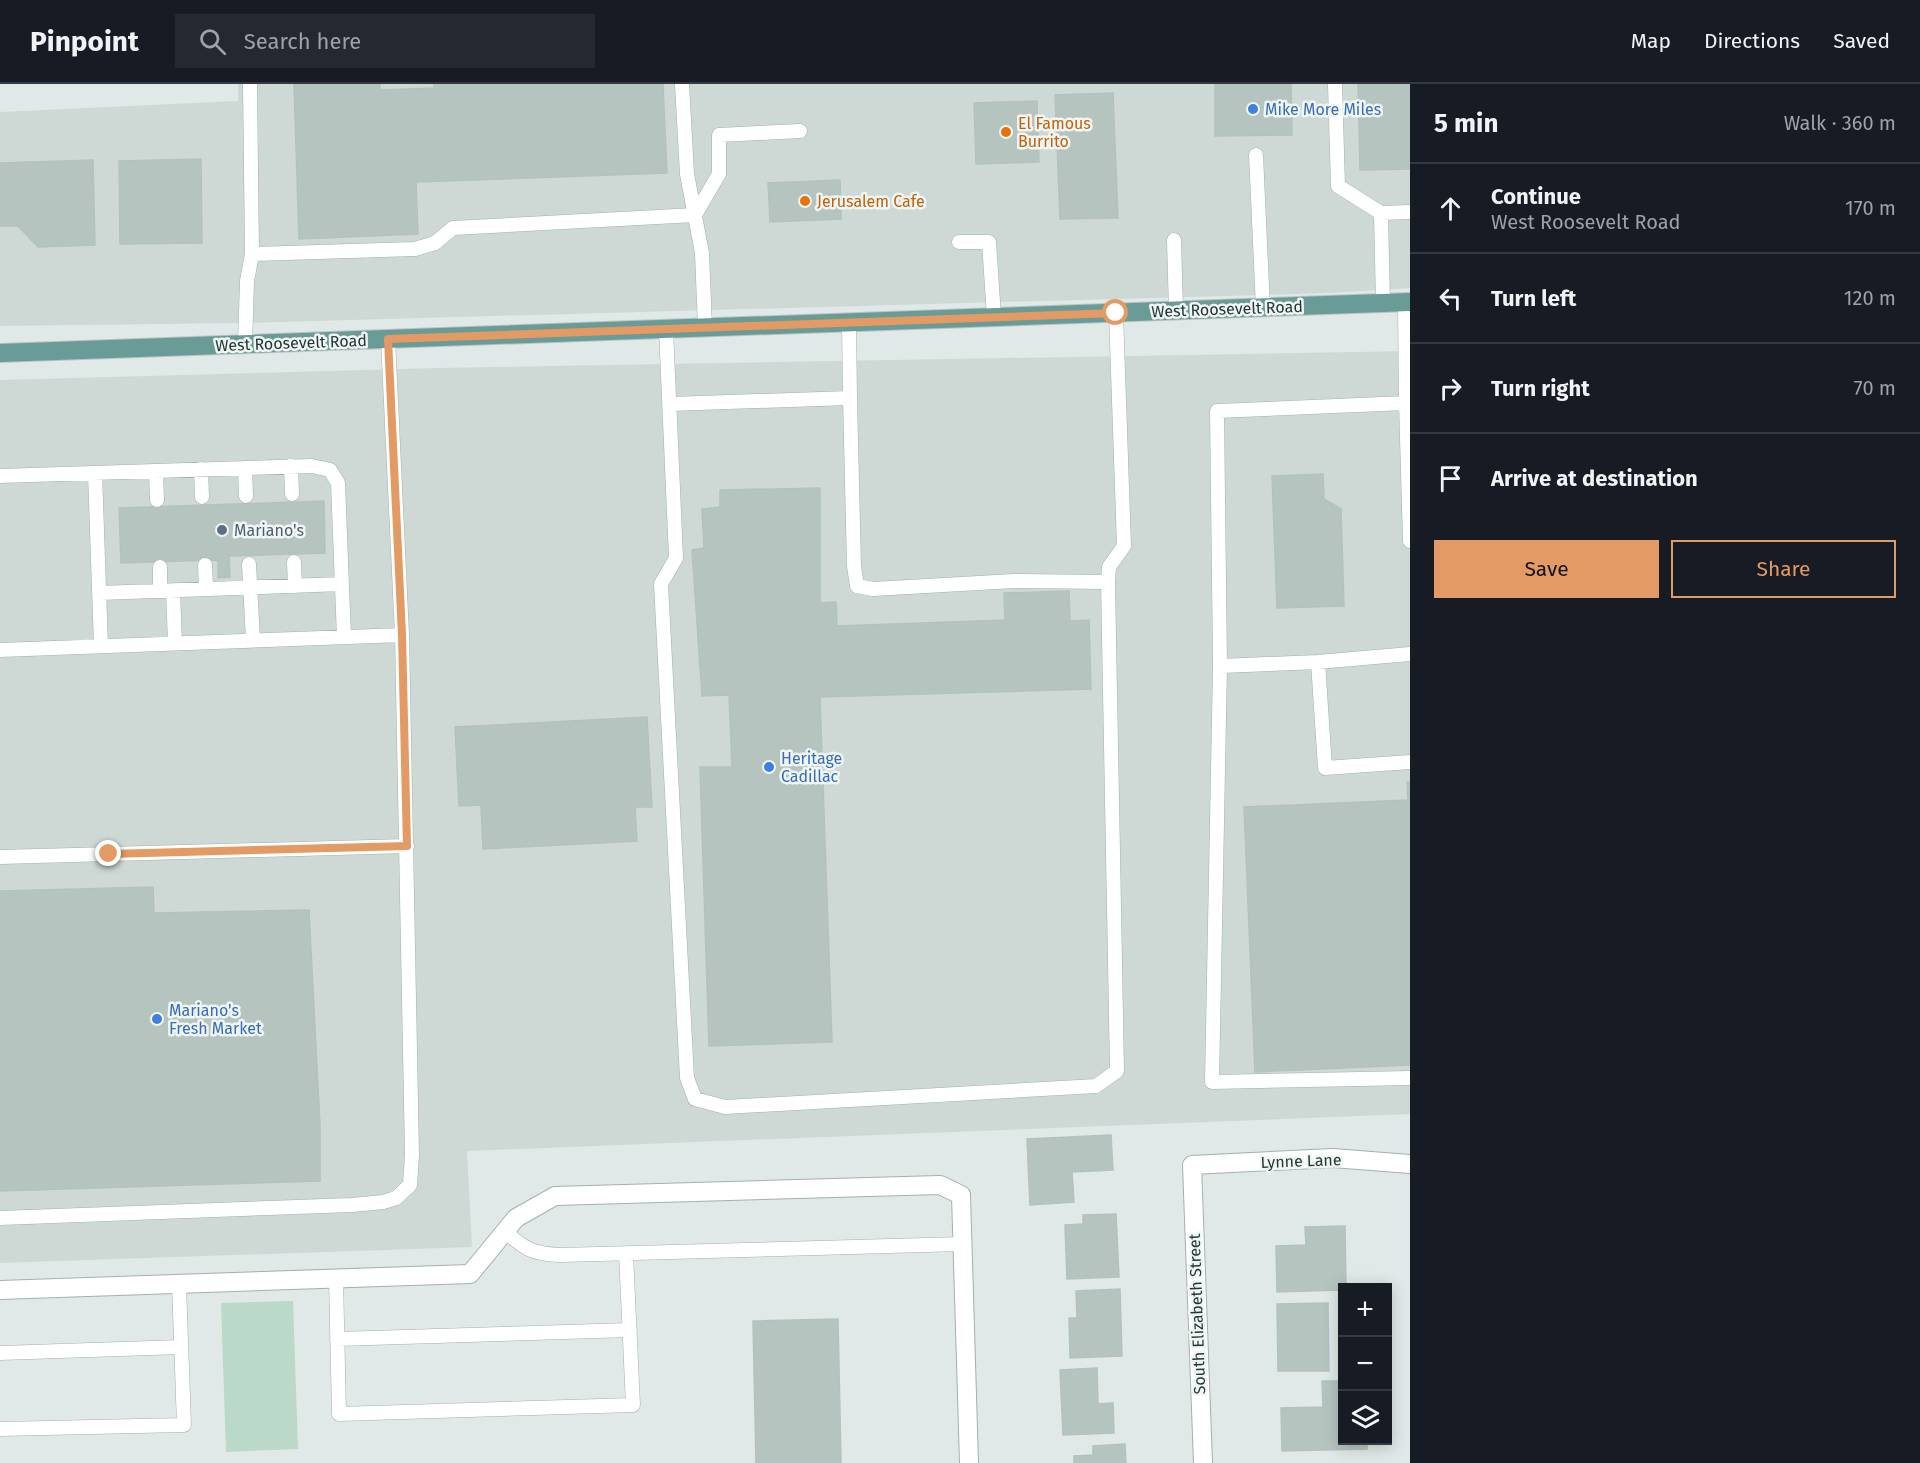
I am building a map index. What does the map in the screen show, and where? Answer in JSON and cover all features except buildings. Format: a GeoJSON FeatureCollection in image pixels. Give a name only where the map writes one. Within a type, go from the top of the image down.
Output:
{"type":"FeatureCollection","features":[{"type":"Feature","properties":{"kind":"main road","name":"West Roosevelt Road"},"geometry":{"type":"LineString","coordinates":[[0,353],[1407,302]]}},
{"type":"Feature","properties":{"kind":"street","name":"Lynne Lane"},"geometry":{"type":"LineString","coordinates":[[1192,1165],[1333,1158],[1410,1164]]}},
{"type":"Feature","properties":{"kind":"street","name":"South Elizabeth Street"},"geometry":{"type":"LineString","coordinates":[[1192,1165],[1203,1463]]}},
{"type":"Feature","properties":{"kind":"street"},"geometry":{"type":"LineString","coordinates":[[0,1290],[470,1274],[516,1218],[555,1196],[940,1185],[960,1195],[969,1463]]}},
{"type":"Feature","properties":{"kind":"lane"},"geometry":{"type":"LineString","coordinates":[[245,344],[247,281],[252,254],[250,84]]}},
{"type":"Feature","properties":{"kind":"lane"},"geometry":{"type":"LineString","coordinates":[[682,84],[687,174],[702,253],[705,327]]}},
{"type":"Feature","properties":{"kind":"lane"},"geometry":{"type":"LineString","coordinates":[[1335,84],[1338,186],[1381,213],[1410,212]]}},
{"type":"Feature","properties":{"kind":"lane"},"geometry":{"type":"LineString","coordinates":[[695,215],[719,174],[719,135],[800,131]]}},
{"type":"Feature","properties":{"kind":"lane"},"geometry":{"type":"LineString","coordinates":[[1256,155],[1263,308]]}},
{"type":"Feature","properties":{"kind":"lane"},"geometry":{"type":"LineString","coordinates":[[1381,213],[1383,303]]}},
{"type":"Feature","properties":{"kind":"lane"},"geometry":{"type":"LineString","coordinates":[[252,254],[415,249],[435,243],[453,228],[695,215]]}},
{"type":"Feature","properties":{"kind":"lane"},"geometry":{"type":"LineString","coordinates":[[1174,240],[1176,310]]}},
{"type":"Feature","properties":{"kind":"lane"},"geometry":{"type":"LineString","coordinates":[[959,242],[989,242],[993,317]]}},
{"type":"Feature","properties":{"kind":"lane"},"geometry":{"type":"LineString","coordinates":[[1407,302],[1410,541]]}},
{"type":"Feature","properties":{"kind":"lane"},"geometry":{"type":"LineString","coordinates":[[666,329],[676,558],[661,584],[687,1078],[695,1099],[725,1107],[1096,1086],[1117,1071],[1108,582],[1109,567],[1124,546],[1116,313]]}},
{"type":"Feature","properties":{"kind":"lane"},"geometry":{"type":"LineString","coordinates":[[849,322],[854,566],[857,586],[873,588],[1014,581],[1108,582]]}},
{"type":"Feature","properties":{"kind":"lane"},"geometry":{"type":"LineString","coordinates":[[0,1218],[352,1205],[383,1202],[396,1198],[410,1185],[412,1155],[402,635],[388,339]]}},
{"type":"Feature","properties":{"kind":"lane"},"geometry":{"type":"LineString","coordinates":[[670,404],[850,398]]}},
{"type":"Feature","properties":{"kind":"lane"},"geometry":{"type":"LineString","coordinates":[[1408,402],[1217,411],[1220,666],[1212,1082],[1410,1078]]}},
{"type":"Feature","properties":{"kind":"lane"},"geometry":{"type":"LineString","coordinates":[[0,476],[291,466],[312,466],[330,470],[338,483],[344,637]]}},
{"type":"Feature","properties":{"kind":"lane"},"geometry":{"type":"LineString","coordinates":[[291,466],[292,494]]}},
{"type":"Feature","properties":{"kind":"lane"},"geometry":{"type":"LineString","coordinates":[[245,468],[246,495]]}},
{"type":"Feature","properties":{"kind":"lane"},"geometry":{"type":"LineString","coordinates":[[201,469],[202,497]]}},
{"type":"Feature","properties":{"kind":"lane"},"geometry":{"type":"LineString","coordinates":[[156,471],[157,500]]}},
{"type":"Feature","properties":{"kind":"lane"},"geometry":{"type":"LineString","coordinates":[[95,472],[101,646]]}},
{"type":"Feature","properties":{"kind":"lane"},"geometry":{"type":"LineString","coordinates":[[294,562],[295,586]]}},
{"type":"Feature","properties":{"kind":"lane"},"geometry":{"type":"LineString","coordinates":[[249,564],[253,640]]}},
{"type":"Feature","properties":{"kind":"lane"},"geometry":{"type":"LineString","coordinates":[[205,566],[206,590]]}},
{"type":"Feature","properties":{"kind":"lane"},"geometry":{"type":"LineString","coordinates":[[160,567],[175,643]]}},
{"type":"Feature","properties":{"kind":"lane"},"geometry":{"type":"LineString","coordinates":[[100,593],[342,584]]}},
{"type":"Feature","properties":{"kind":"lane"},"geometry":{"type":"LineString","coordinates":[[0,650],[402,635]]}},
{"type":"Feature","properties":{"kind":"lane"},"geometry":{"type":"LineString","coordinates":[[1220,666],[1318,662],[1410,654]]}},
{"type":"Feature","properties":{"kind":"lane"},"geometry":{"type":"LineString","coordinates":[[1318,662],[1325,768],[1410,762]]}},
{"type":"Feature","properties":{"kind":"lane"},"geometry":{"type":"LineString","coordinates":[[0,857],[407,846]]}},
{"type":"Feature","properties":{"kind":"lane"},"geometry":{"type":"LineString","coordinates":[[506,1231],[521,1246],[539,1254],[561,1256],[962,1244]]}},
{"type":"Feature","properties":{"kind":"lane"},"geometry":{"type":"LineString","coordinates":[[336,1278],[339,1414],[633,1405],[626,1254]]}},
{"type":"Feature","properties":{"kind":"lane"},"geometry":{"type":"LineString","coordinates":[[0,1429],[184,1425],[179,1284]]}},
{"type":"Feature","properties":{"kind":"lane"},"geometry":{"type":"LineString","coordinates":[[337,1339],[630,1330]]}},
{"type":"Feature","properties":{"kind":"lane"},"geometry":{"type":"LineString","coordinates":[[0,1353],[181,1347]]}},
{"type":"Feature","properties":{"kind":"shaded area"},"geometry":{"type":"Polygon","coordinates":[[[238,84],[1410,84],[1410,288],[1331,293],[242,323],[0,326],[0,112],[238,101],[238,84]]]}},
{"type":"Feature","properties":{"kind":"shaded area"},"geometry":{"type":"Polygon","coordinates":[[[1410,351],[1410,1114],[467,1151],[472,1247],[0,1263],[0,380],[438,368],[1410,351]]]}},
{"type":"Feature","properties":{"kind":"green space"},"geometry":{"type":"Polygon","coordinates":[[[293,1301],[298,1449],[226,1452],[221,1303],[293,1301]]]}},
{"type":"Feature","properties":{"kind":"place","name":"Mike More Miles"},"geometry":{"type":"Point","coordinates":[1253,109]}},
{"type":"Feature","properties":{"kind":"place","name":"El Famous Burrito"},"geometry":{"type":"Point","coordinates":[1006,132]}},
{"type":"Feature","properties":{"kind":"place","name":"Jerusalem Cafe"},"geometry":{"type":"Point","coordinates":[805,201]}},
{"type":"Feature","properties":{"kind":"place","name":"Mariano's"},"geometry":{"type":"Point","coordinates":[222,530]}},
{"type":"Feature","properties":{"kind":"place","name":"Heritage Cadillac"},"geometry":{"type":"Point","coordinates":[769,767]}},
{"type":"Feature","properties":{"kind":"place","name":"Mariano's Fresh Market"},"geometry":{"type":"Point","coordinates":[157,1019]}},
{"type":"Feature","properties":{"kind":"route"},"geometry":{"type":"LineString","coordinates":[[109,854],[407,846],[402,635],[388,339],[1116,313]]}}]}
